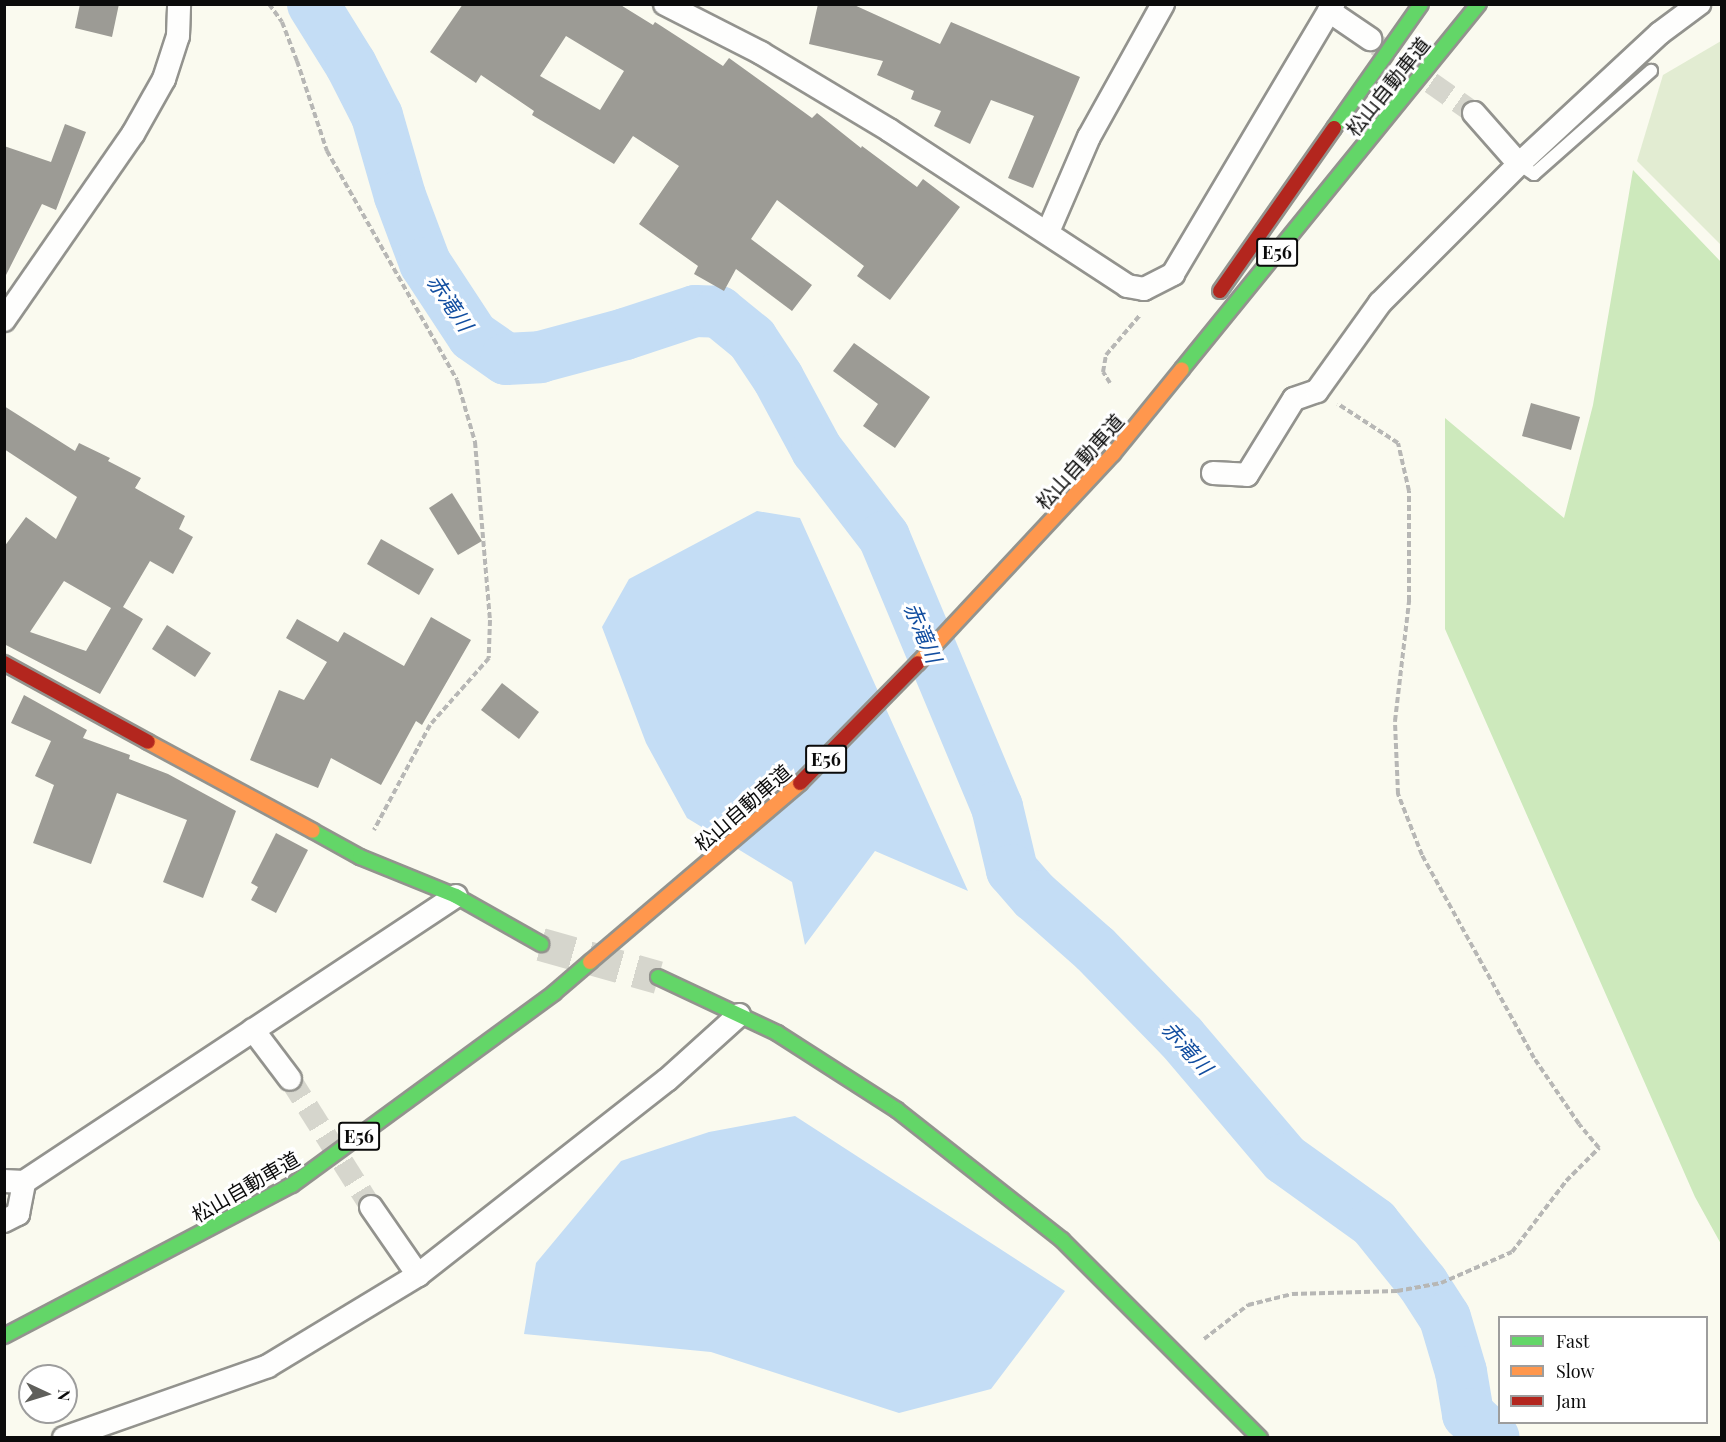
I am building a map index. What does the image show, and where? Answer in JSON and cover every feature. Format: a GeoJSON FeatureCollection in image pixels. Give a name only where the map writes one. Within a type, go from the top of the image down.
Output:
{"type":"FeatureCollection","features":[{"type":"Feature","properties":{"kind":"main road"},"geometry":{"type":"LineString","coordinates":[[1209,307],[1421,4]]}},
{"type":"Feature","properties":{"kind":"main road","name":"松山自動車道"},"geometry":{"type":"LineString","coordinates":[[4,1336],[292,1185],[554,993],[816,769],[959,621],[1113,454],[1479,4]]}},
{"type":"Feature","properties":{"kind":"main road"},"geometry":{"type":"LineString","coordinates":[[1465,21],[1486,4]]}},
{"type":"Feature","properties":{"kind":"main road"},"geometry":{"type":"LineString","coordinates":[[1087,482],[1175,356]]}},
{"type":"Feature","properties":{"kind":"main road"},"geometry":{"type":"LineString","coordinates":[[4,663],[360,857],[456,896],[541,944]]}},
{"type":"Feature","properties":{"kind":"main road"},"geometry":{"type":"LineString","coordinates":[[658,977],[777,1033],[897,1110],[1062,1240],[1260,1437]]}},
{"type":"Feature","properties":{"kind":"street"},"geometry":{"type":"LineString","coordinates":[[4,320],[133,134],[164,79],[177,36],[179,4]]}},
{"type":"Feature","properties":{"kind":"street"},"geometry":{"type":"LineString","coordinates":[[665,4],[761,53],[889,130],[1048,232],[1127,286],[1144,289],[1173,274],[1331,8],[1370,39]]}},
{"type":"Feature","properties":{"kind":"street"},"geometry":{"type":"LineString","coordinates":[[1048,232],[1089,136],[1163,4]]}},
{"type":"Feature","properties":{"kind":"street"},"geometry":{"type":"LineString","coordinates":[[1213,473],[1246,475],[1294,399],[1317,391],[1380,303],[1519,164],[1660,33],[1699,4]]}},
{"type":"Feature","properties":{"kind":"street"},"geometry":{"type":"LineString","coordinates":[[1474,113],[1519,164]]}},
{"type":"Feature","properties":{"kind":"street"},"geometry":{"type":"LineString","coordinates":[[4,1221],[18,1214],[14,1182],[253,1030],[456,896]]}},
{"type":"Feature","properties":{"kind":"street"},"geometry":{"type":"LineString","coordinates":[[64,1437],[268,1366],[418,1275],[648,1095],[739,1015]]}},
{"type":"Feature","properties":{"kind":"street"},"geometry":{"type":"LineString","coordinates":[[253,1030],[290,1079]]}},
{"type":"Feature","properties":{"kind":"street"},"geometry":{"type":"LineString","coordinates":[[371,1207],[418,1275]]}},
{"type":"Feature","properties":{"kind":"lane"},"geometry":{"type":"LineString","coordinates":[[1519,164],[1534,174],[1651,71]]}},
{"type":"Feature","properties":{"kind":"path"},"geometry":{"type":"LineString","coordinates":[[269,4],[282,22],[327,151],[457,380],[475,442],[483,514],[490,620],[489,658],[430,725],[360,857]]}},
{"type":"Feature","properties":{"kind":"path"},"geometry":{"type":"LineString","coordinates":[[1110,383],[1103,372],[1106,355],[1140,315],[1144,289]]}},
{"type":"Feature","properties":{"kind":"path"},"geometry":{"type":"LineString","coordinates":[[1180,1358],[1248,1305],[1292,1294],[1397,1291],[1441,1283],[1512,1252],[1566,1181],[1599,1148],[1579,1124],[1534,1058],[1422,855],[1398,794],[1395,721],[1409,601],[1408,491],[1398,443],[1317,391]]}},
{"type":"Feature","properties":{"kind":"green space"},"geometry":{"type":"Polygon","coordinates":[[[1721,41],[1721,245],[1637,161],[1663,75],[1721,41]]]}},
{"type":"Feature","properties":{"kind":"green space"},"geometry":{"type":"Polygon","coordinates":[[[1633,170],[1721,262],[1721,1244],[1695,1197],[1445,629],[1445,418],[1564,518],[1593,405],[1633,170]]]}},
{"type":"Feature","properties":{"kind":"water"},"geometry":{"type":"Polygon","coordinates":[[[757,511],[800,518],[968,891],[875,851],[805,945],[792,882],[687,818],[646,743],[602,627],[629,579],[757,511]]]}},
{"type":"Feature","properties":{"kind":"water"},"geometry":{"type":"Polygon","coordinates":[[[795,1116],[1065,1291],[991,1389],[899,1413],[711,1352],[524,1334],[536,1263],[621,1161],[709,1132],[795,1116]]]}},
{"type":"Feature","properties":{"kind":"building"},"geometry":{"type":"Polygon","coordinates":[[[80,4],[119,4],[112,37],[75,28],[80,4]]]}},
{"type":"Feature","properties":{"kind":"building"},"geometry":{"type":"Polygon","coordinates":[[[463,4],[619,4],[653,25],[655,22],[723,66],[729,58],[812,118],[817,113],[861,148],[862,146],[917,187],[923,179],[960,207],[890,300],[857,276],[864,266],[777,200],[751,239],[812,285],[792,311],[736,269],[724,291],[694,274],[698,266],[639,224],[679,166],[633,136],[614,164],[532,115],[534,111],[481,75],[476,83],[430,52],[463,4]],[[566,36],[540,76],[600,110],[624,71],[566,36]]]}},
{"type":"Feature","properties":{"kind":"building"},"geometry":{"type":"Polygon","coordinates":[[[818,4],[852,4],[940,44],[951,22],[1080,77],[1033,188],[1008,178],[1034,116],[991,100],[970,144],[934,126],[941,111],[911,99],[914,91],[877,75],[883,61],[809,44],[818,4]]]}},
{"type":"Feature","properties":{"kind":"building"},"geometry":{"type":"Polygon","coordinates":[[[65,124],[86,132],[56,210],[42,204],[4,279],[4,146],[51,162],[65,124]]]}},
{"type":"Feature","properties":{"kind":"building"},"geometry":{"type":"Polygon","coordinates":[[[854,343],[930,397],[895,448],[863,426],[878,404],[833,371],[854,343]]]}},
{"type":"Feature","properties":{"kind":"building"},"geometry":{"type":"Polygon","coordinates":[[[1531,403],[1580,417],[1571,450],[1522,436],[1531,403]]]}},
{"type":"Feature","properties":{"kind":"building"},"geometry":{"type":"Polygon","coordinates":[[[4,406],[75,451],[79,443],[110,458],[108,461],[141,478],[135,488],[185,516],[179,529],[193,537],[173,574],[150,561],[123,607],[143,619],[100,694],[4,644],[4,547],[26,517],[56,539],[77,497],[4,449],[4,406]],[[64,581],[30,632],[86,651],[111,608],[64,581]]]}},
{"type":"Feature","properties":{"kind":"building"},"geometry":{"type":"Polygon","coordinates":[[[452,493],[482,541],[458,555],[429,508],[452,493]]]}},
{"type":"Feature","properties":{"kind":"building"},"geometry":{"type":"Polygon","coordinates":[[[381,539],[434,569],[419,595],[367,564],[381,539]]]}},
{"type":"Feature","properties":{"kind":"building"},"geometry":{"type":"Polygon","coordinates":[[[431,617],[471,640],[422,725],[416,721],[381,785],[331,758],[318,788],[250,760],[279,690],[304,700],[327,662],[286,638],[297,619],[338,642],[344,632],[404,666],[431,617]]]}},
{"type":"Feature","properties":{"kind":"building"},"geometry":{"type":"Polygon","coordinates":[[[167,625],[211,653],[195,677],[152,649],[167,625]]]}},
{"type":"Feature","properties":{"kind":"building"},"geometry":{"type":"Polygon","coordinates":[[[502,683],[539,712],[519,739],[481,710],[502,683]]]}},
{"type":"Feature","properties":{"kind":"building"},"geometry":{"type":"Polygon","coordinates":[[[24,695],[87,730],[83,738],[130,755],[129,759],[168,774],[236,811],[203,898],[163,882],[187,820],[117,793],[91,864],[33,843],[54,785],[35,776],[51,741],[11,723],[24,695]]]}},
{"type":"Feature","properties":{"kind":"building"},"geometry":{"type":"Polygon","coordinates":[[[276,833],[308,850],[276,913],[251,900],[258,887],[251,883],[276,833]]]}},
{"type":"Feature","properties":{"kind":"waterway","name":"赤滝川"},"geometry":{"type":"LineString","coordinates":[[313,4],[351,65],[377,116],[400,196],[425,263],[473,336],[506,359],[540,357],[625,334],[695,311],[719,312],[752,339],[778,378],[817,450],[884,537],[997,807],[1012,870],[1035,896],[1095,949],[1181,1037],[1285,1159],[1374,1223],[1423,1284],[1445,1318],[1461,1372],[1468,1414],[1494,1438]]}},
{"type":"Feature","properties":{"kind":"tunnel"},"geometry":{"type":"LineString","coordinates":[[1377,45],[1474,113]]}},
{"type":"Feature","properties":{"kind":"tunnel"},"geometry":{"type":"LineString","coordinates":[[541,944],[658,977]]}},
{"type":"Feature","properties":{"kind":"tunnel"},"geometry":{"type":"LineString","coordinates":[[290,1079],[371,1207]]}},
{"type":"Feature","properties":{"kind":"traffic: fast"},"geometry":{"type":"LineString","coordinates":[[1334,128],[1421,4]]}},
{"type":"Feature","properties":{"kind":"traffic: fast"},"geometry":{"type":"LineString","coordinates":[[1182,369],[1479,4]]}},
{"type":"Feature","properties":{"kind":"traffic: fast"},"geometry":{"type":"LineString","coordinates":[[313,831],[360,857],[456,896],[541,944]]}},
{"type":"Feature","properties":{"kind":"traffic: fast"},"geometry":{"type":"LineString","coordinates":[[4,1336],[292,1185],[554,993],[590,962]]}},
{"type":"Feature","properties":{"kind":"traffic: fast"},"geometry":{"type":"LineString","coordinates":[[658,977],[777,1033],[897,1110],[1062,1240],[1260,1438]]}},
{"type":"Feature","properties":{"kind":"traffic: slow"},"geometry":{"type":"LineString","coordinates":[[918,663],[1113,454],[1182,369]]}},
{"type":"Feature","properties":{"kind":"traffic: slow"},"geometry":{"type":"LineString","coordinates":[[148,742],[313,831]]}},
{"type":"Feature","properties":{"kind":"traffic: slow"},"geometry":{"type":"LineString","coordinates":[[590,962],[800,783]]}},
{"type":"Feature","properties":{"kind":"traffic: jam"},"geometry":{"type":"LineString","coordinates":[[1220,291],[1334,128]]}},
{"type":"Feature","properties":{"kind":"traffic: jam"},"geometry":{"type":"LineString","coordinates":[[4,663],[148,742]]}},
{"type":"Feature","properties":{"kind":"traffic: jam"},"geometry":{"type":"LineString","coordinates":[[800,783],[918,663]]}}]}
